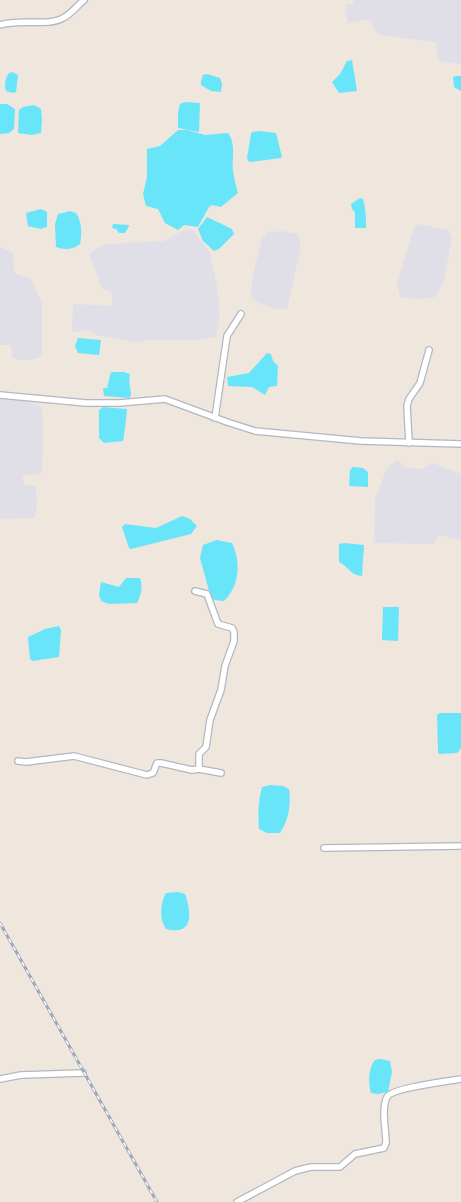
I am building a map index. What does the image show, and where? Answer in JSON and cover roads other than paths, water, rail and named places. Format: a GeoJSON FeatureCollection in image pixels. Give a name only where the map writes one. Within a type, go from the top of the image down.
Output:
{"type":"FeatureCollection","features":[{"type":"Feature","properties":{"kind":"street"},"geometry":{"type":"LineString","coordinates":[[0,25],[20,21],[40,22],[61,20],[73,12],[84,0]]}},
{"type":"Feature","properties":{"kind":"street"},"geometry":{"type":"LineString","coordinates":[[215,418],[227,336],[241,314]]}},
{"type":"Feature","properties":{"kind":"street"},"geometry":{"type":"LineString","coordinates":[[409,443],[407,406],[420,383],[429,350]]}},
{"type":"Feature","properties":{"kind":"street"},"geometry":{"type":"LineString","coordinates":[[0,395],[86,403],[119,403],[165,399],[215,418],[255,430],[284,434],[409,443],[461,444]]}},
{"type":"Feature","properties":{"kind":"street"},"geometry":{"type":"LineString","coordinates":[[195,591],[207,594],[218,624],[232,628],[234,632],[234,642],[226,666],[222,690],[210,720],[206,747],[200,754],[199,769]]}},
{"type":"Feature","properties":{"kind":"street"},"geometry":{"type":"LineString","coordinates":[[18,761],[26,762],[74,756],[147,775],[154,773],[157,763],[192,770],[199,769],[221,773]]}},
{"type":"Feature","properties":{"kind":"street"},"geometry":{"type":"LineString","coordinates":[[324,848],[461,846]]}},
{"type":"Feature","properties":{"kind":"street"},"geometry":{"type":"LineString","coordinates":[[0,1079],[21,1075],[83,1072]]}},
{"type":"Feature","properties":{"kind":"street"},"geometry":{"type":"LineString","coordinates":[[238,1202],[295,1170],[310,1167],[340,1167],[354,1154],[384,1148],[386,1143],[385,1110],[387,1097],[390,1094],[405,1089],[461,1079]]}},
{"type":"Feature","properties":{"kind":"water"},"geometry":{"type":"Polygon","coordinates":[[[352,60],[357,91],[339,93],[332,82],[340,74],[347,61],[352,60]]]}},
{"type":"Feature","properties":{"kind":"water"},"geometry":{"type":"Polygon","coordinates":[[[12,72],[18,75],[16,92],[13,93],[6,91],[5,86],[9,73],[12,72]]]}},
{"type":"Feature","properties":{"kind":"water"},"geometry":{"type":"Polygon","coordinates":[[[207,74],[220,78],[222,84],[221,92],[211,91],[201,85],[203,75],[207,74]]]}},
{"type":"Feature","properties":{"kind":"water"},"geometry":{"type":"Polygon","coordinates":[[[461,76],[461,91],[454,87],[453,77],[461,76]]]}},
{"type":"Feature","properties":{"kind":"water"},"geometry":{"type":"Polygon","coordinates":[[[185,102],[200,103],[199,132],[178,128],[178,112],[180,104],[185,102]]]}},
{"type":"Feature","properties":{"kind":"water"},"geometry":{"type":"Polygon","coordinates":[[[0,104],[7,104],[15,109],[14,129],[9,133],[0,134],[0,104]]]}},
{"type":"Feature","properties":{"kind":"water"},"geometry":{"type":"Polygon","coordinates":[[[34,105],[41,109],[41,133],[32,135],[18,133],[19,110],[23,107],[34,105]]]}},
{"type":"Feature","properties":{"kind":"water"},"geometry":{"type":"Polygon","coordinates":[[[178,130],[187,130],[205,135],[228,133],[233,146],[233,171],[238,193],[221,207],[212,205],[209,207],[198,227],[184,225],[178,230],[165,223],[158,209],[146,206],[143,194],[147,177],[147,149],[160,146],[178,130]]]}},
{"type":"Feature","properties":{"kind":"water"},"geometry":{"type":"Polygon","coordinates":[[[259,131],[276,133],[281,158],[249,162],[247,158],[251,134],[252,132],[259,131]]]}},
{"type":"Feature","properties":{"kind":"water"},"geometry":{"type":"Polygon","coordinates":[[[360,198],[363,199],[365,206],[366,228],[355,228],[355,212],[352,209],[351,204],[360,198]]]}},
{"type":"Feature","properties":{"kind":"water"},"geometry":{"type":"Polygon","coordinates":[[[41,209],[47,212],[47,227],[41,229],[28,226],[26,213],[41,209]]]}},
{"type":"Feature","properties":{"kind":"water"},"geometry":{"type":"Polygon","coordinates":[[[70,211],[76,213],[79,220],[81,232],[80,244],[68,249],[62,249],[56,247],[55,224],[58,214],[70,211]]]}},
{"type":"Feature","properties":{"kind":"water"},"geometry":{"type":"Polygon","coordinates":[[[207,217],[232,229],[234,234],[219,249],[214,251],[203,241],[198,229],[207,217]]]}},
{"type":"Feature","properties":{"kind":"water"},"geometry":{"type":"Polygon","coordinates":[[[113,224],[129,226],[125,233],[119,233],[116,229],[112,228],[113,224]]]}},
{"type":"Feature","properties":{"kind":"water"},"geometry":{"type":"Polygon","coordinates":[[[78,338],[101,340],[99,355],[78,353],[75,346],[78,338]]]}},
{"type":"Feature","properties":{"kind":"water"},"geometry":{"type":"Polygon","coordinates":[[[267,353],[271,354],[273,361],[278,366],[277,386],[269,387],[265,395],[252,387],[228,386],[227,377],[249,373],[267,353]]]}},
{"type":"Feature","properties":{"kind":"water"},"geometry":{"type":"Polygon","coordinates":[[[111,372],[124,372],[130,374],[129,380],[131,396],[129,398],[104,396],[103,388],[107,388],[111,372]]]}},
{"type":"Feature","properties":{"kind":"water"},"geometry":{"type":"Polygon","coordinates":[[[103,407],[127,409],[123,441],[104,443],[99,438],[99,410],[103,407]]]}},
{"type":"Feature","properties":{"kind":"water"},"geometry":{"type":"Polygon","coordinates":[[[353,467],[363,468],[368,472],[368,487],[349,486],[350,470],[353,467]]]}},
{"type":"Feature","properties":{"kind":"water"},"geometry":{"type":"Polygon","coordinates":[[[182,516],[190,519],[197,526],[191,534],[131,549],[129,548],[122,527],[125,524],[156,528],[182,516]]]}},
{"type":"Feature","properties":{"kind":"water"},"geometry":{"type":"Polygon","coordinates":[[[217,540],[232,543],[238,565],[236,581],[229,595],[224,601],[211,598],[200,558],[203,545],[217,540]]]}},
{"type":"Feature","properties":{"kind":"water"},"geometry":{"type":"Polygon","coordinates":[[[339,544],[364,545],[362,576],[352,573],[339,562],[339,544]]]}},
{"type":"Feature","properties":{"kind":"water"},"geometry":{"type":"Polygon","coordinates":[[[126,578],[140,578],[141,591],[137,603],[109,604],[101,601],[99,595],[101,582],[119,587],[126,578]]]}},
{"type":"Feature","properties":{"kind":"water"},"geometry":{"type":"Polygon","coordinates":[[[383,607],[399,607],[398,641],[382,640],[383,607]]]}},
{"type":"Feature","properties":{"kind":"water"},"geometry":{"type":"Polygon","coordinates":[[[59,626],[61,630],[59,657],[33,661],[30,659],[28,637],[45,629],[59,626]]]}},
{"type":"Feature","properties":{"kind":"water"},"geometry":{"type":"Polygon","coordinates":[[[440,713],[461,713],[461,748],[457,753],[439,754],[438,752],[437,715],[440,713]]]}},
{"type":"Feature","properties":{"kind":"water"},"geometry":{"type":"Polygon","coordinates":[[[270,785],[283,786],[289,789],[289,812],[280,833],[267,833],[259,829],[258,818],[262,787],[270,785]]]}},
{"type":"Feature","properties":{"kind":"water"},"geometry":{"type":"Polygon","coordinates":[[[178,892],[185,894],[189,909],[188,922],[186,926],[181,929],[166,929],[161,916],[162,902],[166,893],[178,892]]]}},
{"type":"Feature","properties":{"kind":"water"},"geometry":{"type":"Polygon","coordinates":[[[381,1059],[390,1061],[392,1072],[388,1092],[378,1094],[371,1093],[369,1080],[371,1067],[375,1060],[381,1059]]]}},
{"type":"Feature","properties":{"kind":"railway"},"geometry":{"type":"LineString","coordinates":[[0,923],[157,1202]]}}]}
